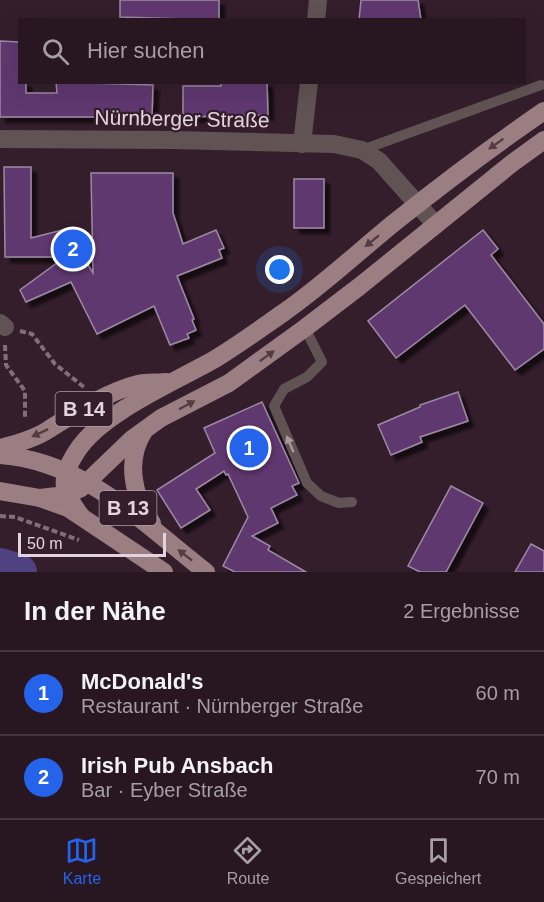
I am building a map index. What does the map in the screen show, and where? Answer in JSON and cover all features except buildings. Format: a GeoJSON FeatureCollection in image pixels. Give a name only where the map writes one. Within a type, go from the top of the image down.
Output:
{"type":"FeatureCollection","features":[{"type":"Feature","properties":{"kind":"main road","name":"B 14"},"geometry":{"type":"LineString","coordinates":[[66,495],[67,471],[77,450],[106,421],[229,350],[285,311],[463,168],[544,111]]}},
{"type":"Feature","properties":{"kind":"main road","name":"B 14"},"geometry":{"type":"LineString","coordinates":[[40,498],[66,495],[81,488],[120,449],[146,428],[228,383],[360,286],[544,140]]}},
{"type":"Feature","properties":{"kind":"main road","name":"B 14"},"geometry":{"type":"LineString","coordinates":[[0,448],[16,444],[48,430],[101,399],[139,384],[171,382]]}},
{"type":"Feature","properties":{"kind":"main road","name":"B 13"},"geometry":{"type":"LineString","coordinates":[[146,428],[135,447],[133,476],[141,505],[164,539]]}},
{"type":"Feature","properties":{"kind":"main road","name":"B 13"},"geometry":{"type":"LineString","coordinates":[[0,455],[33,460],[67,471],[88,482],[121,503],[206,572]]}},
{"type":"Feature","properties":{"kind":"main road","name":"B 13"},"geometry":{"type":"LineString","coordinates":[[0,491],[40,498],[68,508],[164,572]]}},
{"type":"Feature","properties":{"kind":"main road"},"geometry":{"type":"LineString","coordinates":[[66,495],[81,516]]}},
{"type":"Feature","properties":{"kind":"street"},"geometry":{"type":"LineString","coordinates":[[316,18],[318,0]]}},
{"type":"Feature","properties":{"kind":"street"},"geometry":{"type":"LineString","coordinates":[[302,144],[309,84]]}},
{"type":"Feature","properties":{"kind":"street","name":"Nürnberger Straße"},"geometry":{"type":"LineString","coordinates":[[0,139],[334,144],[362,150],[379,160],[436,225]]}},
{"type":"Feature","properties":{"kind":"lane"},"geometry":{"type":"LineString","coordinates":[[362,150],[541,85]]}},
{"type":"Feature","properties":{"kind":"lane"},"geometry":{"type":"LineString","coordinates":[[304,328],[322,362],[307,377],[284,389],[274,405],[307,483],[321,496],[339,503],[352,502]]}},
{"type":"Feature","properties":{"kind":"path"},"geometry":{"type":"LineString","coordinates":[[25,419],[24,391],[6,365],[2,325],[32,334],[55,364],[88,389],[78,394]]}},
{"type":"Feature","properties":{"kind":"path"},"geometry":{"type":"LineString","coordinates":[[17,423],[32,417]]}},
{"type":"Feature","properties":{"kind":"path"},"geometry":{"type":"LineString","coordinates":[[0,516],[15,517],[82,541]]}},
{"type":"Feature","properties":{"kind":"waterway"},"geometry":{"type":"LineString","coordinates":[[0,566],[19,572]]}},
{"type":"Feature","properties":{"kind":"place","name":"Irish Pub Ansbach"},"geometry":{"type":"Point","coordinates":[73,249]}},
{"type":"Feature","properties":{"kind":"place","name":"McDonald's"},"geometry":{"type":"Point","coordinates":[249,448]}}]}
